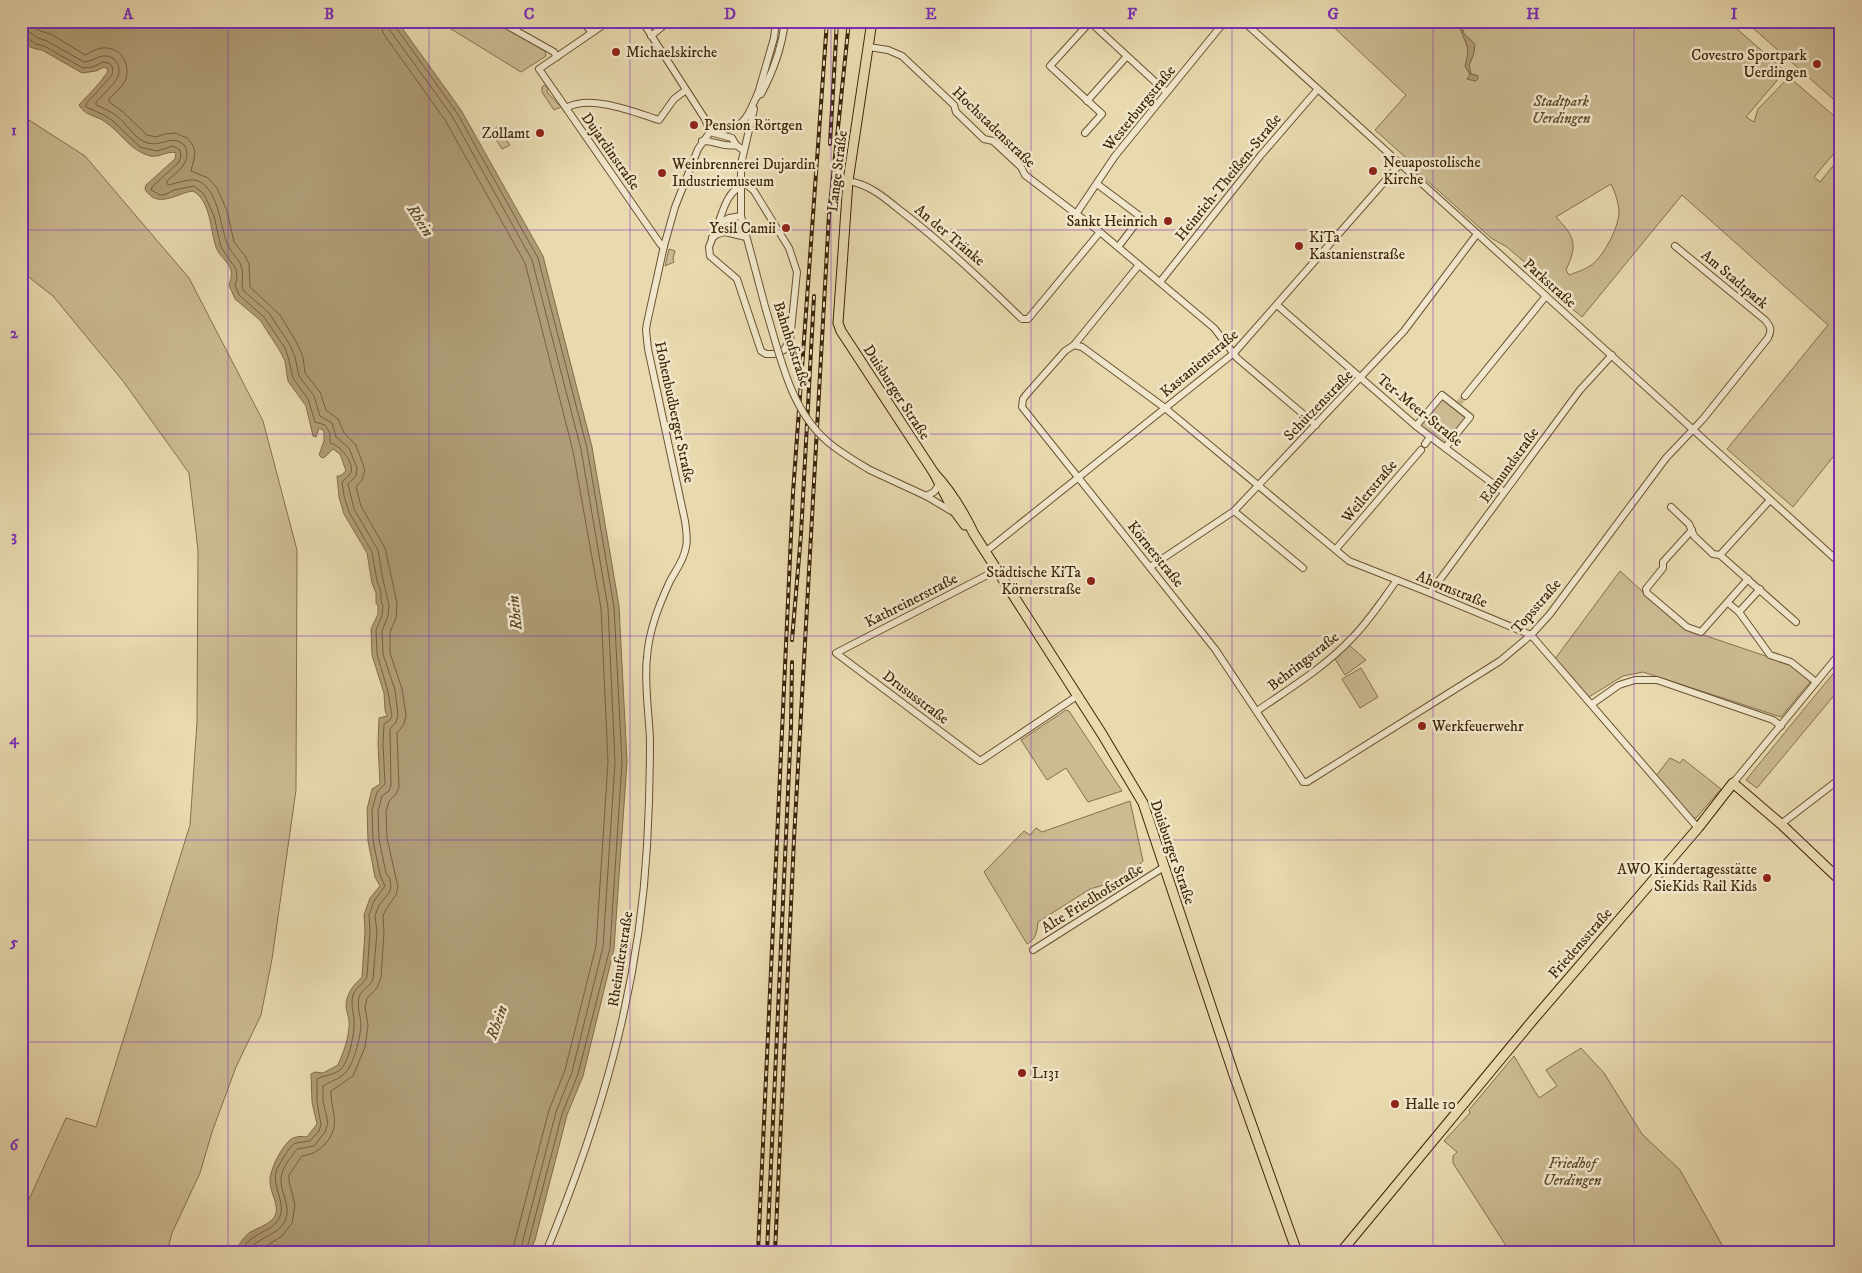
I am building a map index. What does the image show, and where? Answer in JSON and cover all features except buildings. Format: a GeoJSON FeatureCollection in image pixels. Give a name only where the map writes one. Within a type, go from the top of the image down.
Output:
{"type":"FeatureCollection","features":[{"type":"Feature","properties":{"kind":"main road","name":"Lange Straße"},"geometry":{"type":"LineString","coordinates":[[838,325],[837,316],[848,181],[872,21]]}},
{"type":"Feature","properties":{"kind":"main road","name":"Duisburger Straße"},"geometry":{"type":"LineString","coordinates":[[838,325],[886,402],[934,473],[957,515]]}},
{"type":"Feature","properties":{"kind":"main road","name":"Duisburger Straße"},"geometry":{"type":"LineString","coordinates":[[934,473],[952,494],[985,552],[1143,804],[1234,1075],[1297,1252]]}},
{"type":"Feature","properties":{"kind":"main road","name":"Bahnhofstraße"},"geometry":{"type":"LineString","coordinates":[[957,515],[974,534]]}},
{"type":"Feature","properties":{"kind":"main road","name":"Friedensstraße"},"geometry":{"type":"LineString","coordinates":[[1341,1252],[1533,1020],[1698,828],[1733,784]]}},
{"type":"Feature","properties":{"kind":"main road"},"geometry":{"type":"LineString","coordinates":[[1733,784],[1838,875]]}},
{"type":"Feature","properties":{"kind":"street"},"geometry":{"type":"LineString","coordinates":[[499,21],[554,52],[557,57],[609,21]]}},
{"type":"Feature","properties":{"kind":"street"},"geometry":{"type":"LineString","coordinates":[[581,21],[592,32]]}},
{"type":"Feature","properties":{"kind":"street"},"geometry":{"type":"LineString","coordinates":[[642,21],[705,118],[710,132]]}},
{"type":"Feature","properties":{"kind":"street"},"geometry":{"type":"LineString","coordinates":[[651,36],[668,21]]}},
{"type":"Feature","properties":{"kind":"street","name":"Bahnhofstraße"},"geometry":{"type":"LineString","coordinates":[[776,21],[774,38],[743,150],[740,187],[741,219],[786,374],[801,408],[813,426],[827,441],[845,455],[870,470],[926,496],[957,515]]}},
{"type":"Feature","properties":{"kind":"street","name":"Bahnhofstraße"},"geometry":{"type":"LineString","coordinates":[[755,104],[770,77],[782,38],[785,21]]}},
{"type":"Feature","properties":{"kind":"street","name":"Westerburgstraße"},"geometry":{"type":"LineString","coordinates":[[1076,214],[1125,143],[1225,21]]}},
{"type":"Feature","properties":{"kind":"street","name":"Parkstraße"},"geometry":{"type":"LineString","coordinates":[[1243,21],[1841,564]]}},
{"type":"Feature","properties":{"kind":"street"},"geometry":{"type":"LineString","coordinates":[[1085,132],[1102,114],[1050,66],[1089,22],[1164,90]]}},
{"type":"Feature","properties":{"kind":"street","name":"Hochstadenstraße"},"geometry":{"type":"LineString","coordinates":[[869,47],[888,50],[902,56],[954,105],[956,112],[984,138],[993,141],[1021,167],[1025,175],[1058,202],[1100,232],[1139,265]]}},
{"type":"Feature","properties":{"kind":"street"},"geometry":{"type":"LineString","coordinates":[[1087,101],[1127,56]]}},
{"type":"Feature","properties":{"kind":"street","name":"Dujardinstraße"},"geometry":{"type":"LineString","coordinates":[[557,57],[539,69],[661,245],[664,246]]}},
{"type":"Feature","properties":{"kind":"street","name":"Heinrich-Theißen-Straße"},"geometry":{"type":"LineString","coordinates":[[1160,282],[1261,155],[1318,89]]}},
{"type":"Feature","properties":{"kind":"street"},"geometry":{"type":"LineString","coordinates":[[566,108],[591,102],[611,105],[659,120],[674,99],[686,90]]}},
{"type":"Feature","properties":{"kind":"street"},"geometry":{"type":"LineString","coordinates":[[710,132],[734,128],[741,124],[758,93]]}},
{"type":"Feature","properties":{"kind":"street"},"geometry":{"type":"LineString","coordinates":[[710,132],[732,138],[736,146],[743,150]]}},
{"type":"Feature","properties":{"kind":"street","name":"Hohenbudberger Straße"},"geometry":{"type":"LineString","coordinates":[[647,658],[655,620],[665,592],[683,558],[687,540],[685,521],[646,330],[664,246],[675,207],[692,162],[702,141],[710,132]]}},
{"type":"Feature","properties":{"kind":"street"},"geometry":{"type":"LineString","coordinates":[[702,141],[716,142],[728,147],[736,146]]}},
{"type":"Feature","properties":{"kind":"street","name":"Kastanienstraße"},"geometry":{"type":"LineString","coordinates":[[985,552],[1234,353],[1400,164]]}},
{"type":"Feature","properties":{"kind":"street"},"geometry":{"type":"LineString","coordinates":[[740,179],[754,191],[789,248],[797,272],[790,340],[784,350],[774,354],[766,354],[762,351],[737,279],[710,256],[709,247],[729,197],[733,190],[740,187]]}},
{"type":"Feature","properties":{"kind":"street","name":"An der Tränke"},"geometry":{"type":"LineString","coordinates":[[848,181],[867,186],[916,222],[971,269],[1022,319],[1027,319],[1100,232]]}},
{"type":"Feature","properties":{"kind":"street"},"geometry":{"type":"LineString","coordinates":[[1097,184],[1141,216],[1118,247]]}},
{"type":"Feature","properties":{"kind":"street"},"geometry":{"type":"LineString","coordinates":[[718,224],[729,218],[741,219]]}},
{"type":"Feature","properties":{"kind":"street"},"geometry":{"type":"LineString","coordinates":[[714,236],[741,219]]}},
{"type":"Feature","properties":{"kind":"street"},"geometry":{"type":"LineString","coordinates":[[714,236],[725,232],[746,238]]}},
{"type":"Feature","properties":{"kind":"street","name":"Schützenstraße"},"geometry":{"type":"LineString","coordinates":[[1150,567],[1234,511],[1404,331],[1477,234]]}},
{"type":"Feature","properties":{"kind":"street","name":"Am Stadtpark"},"geometry":{"type":"LineString","coordinates":[[1675,246],[1765,320],[1770,326],[1771,333],[1693,430]]}},
{"type":"Feature","properties":{"kind":"street"},"geometry":{"type":"LineString","coordinates":[[1165,408],[1074,344],[1139,265],[1214,328],[1237,358],[1316,425]]}},
{"type":"Feature","properties":{"kind":"street"},"geometry":{"type":"LineString","coordinates":[[1464,396],[1546,296]]}},
{"type":"Feature","properties":{"kind":"street","name":"Ter-Meer-Straße"},"geometry":{"type":"LineString","coordinates":[[1277,305],[1416,426],[1504,492]]}},
{"type":"Feature","properties":{"kind":"street","name":"Körnerstraße"},"geometry":{"type":"LineString","coordinates":[[1074,344],[1064,351],[1026,395],[1023,399],[1022,408],[1215,649],[1303,782]]}},
{"type":"Feature","properties":{"kind":"street","name":"Edmundstraße"},"geometry":{"type":"LineString","coordinates":[[1430,592],[1580,390],[1612,355]]}},
{"type":"Feature","properties":{"kind":"street"},"geometry":{"type":"LineString","coordinates":[[1416,426],[1442,395],[1458,405],[1470,417],[1445,448]]}},
{"type":"Feature","properties":{"kind":"street","name":"Ahornstraße"},"geometry":{"type":"LineString","coordinates":[[1165,408],[1349,561],[1430,592],[1531,636],[1698,828]]}},
{"type":"Feature","properties":{"kind":"street","name":"Topsstraße"},"geometry":{"type":"LineString","coordinates":[[1303,782],[1500,661],[1531,636],[1550,614],[1666,458],[1693,430]]}},
{"type":"Feature","properties":{"kind":"street","name":"Weilerstraße"},"geometry":{"type":"LineString","coordinates":[[1336,549],[1430,437]]}},
{"type":"Feature","properties":{"kind":"street"},"geometry":{"type":"LineString","coordinates":[[926,496],[937,490],[940,483]]}},
{"type":"Feature","properties":{"kind":"street"},"geometry":{"type":"LineString","coordinates":[[1720,555],[1770,500]]}},
{"type":"Feature","properties":{"kind":"street"},"geometry":{"type":"LineString","coordinates":[[1671,507],[1689,524],[1694,536],[1713,554],[1720,555],[1796,622]]}},
{"type":"Feature","properties":{"kind":"street"},"geometry":{"type":"LineString","coordinates":[[1234,511],[1303,568]]}},
{"type":"Feature","properties":{"kind":"street"},"geometry":{"type":"LineString","coordinates":[[1692,530],[1663,562],[1663,568],[1648,584],[1647,593],[1687,627],[1702,632],[1748,579]]}},
{"type":"Feature","properties":{"kind":"street","name":"Kathreinerstraße"},"geometry":{"type":"LineString","coordinates":[[836,653],[997,570]]}},
{"type":"Feature","properties":{"kind":"street","name":"Behringstraße"},"geometry":{"type":"LineString","coordinates":[[1257,711],[1328,661],[1353,637],[1397,580]]}},
{"type":"Feature","properties":{"kind":"street"},"geometry":{"type":"LineString","coordinates":[[1739,612],[1760,589]]}},
{"type":"Feature","properties":{"kind":"street"},"geometry":{"type":"LineString","coordinates":[[1728,603],[1739,612],[1770,655],[1791,662],[1816,682]]}},
{"type":"Feature","properties":{"kind":"street","name":"Friedensstraße"},"geometry":{"type":"LineString","coordinates":[[1733,784],[1841,652]]}},
{"type":"Feature","properties":{"kind":"street","name":"Drususstraße"},"geometry":{"type":"LineString","coordinates":[[836,653],[980,761],[1077,696]]}},
{"type":"Feature","properties":{"kind":"street","name":"Rheinuferstraße"},"geometry":{"type":"LineString","coordinates":[[546,1252],[596,1120],[618,1037],[634,963],[642,904],[648,824],[650,739],[647,658]]}},
{"type":"Feature","properties":{"kind":"street"},"geometry":{"type":"LineString","coordinates":[[1592,704],[1619,686],[1635,680],[1657,680],[1773,720],[1781,726]]}},
{"type":"Feature","properties":{"kind":"street"},"geometry":{"type":"LineString","coordinates":[[1781,824],[1841,778]]}},
{"type":"Feature","properties":{"kind":"street","name":"Alte Friedhofstraße"},"geometry":{"type":"LineString","coordinates":[[1032,950],[1164,867]]}},
{"type":"Feature","properties":{"kind":"green space"},"geometry":{"type":"Polygon","coordinates":[[[438,21],[497,21],[545,51],[546,56],[521,72],[438,21]]]}},
{"type":"Feature","properties":{"kind":"green space","name":"Stadtpark Uerdingen"},"geometry":{"type":"Polygon","coordinates":[[[1327,21],[1458,21],[1468,49],[1465,66],[1470,75],[1467,79],[1475,81],[1476,75],[1471,74],[1469,65],[1473,56],[1473,42],[1464,34],[1460,21],[1728,21],[1785,71],[1746,117],[1754,122],[1758,109],[1789,77],[1841,122],[1841,145],[1814,177],[1820,182],[1841,156],[1841,447],[1793,507],[1727,449],[1828,325],[1682,195],[1582,317],[1538,280],[1530,267],[1507,247],[1491,238],[1412,167],[1414,165],[1375,130],[1406,95],[1327,21]],[[1611,184],[1556,217],[1573,241],[1572,254],[1566,270],[1569,275],[1585,269],[1594,263],[1603,253],[1611,238],[1619,216],[1619,210],[1611,184]]]}},
{"type":"Feature","properties":{"kind":"green space","name":"Covestro Sportpark Uerdingen"},"geometry":{"type":"Polygon","coordinates":[[[1745,21],[1841,21],[1841,106],[1745,21]]]}},
{"type":"Feature","properties":{"kind":"green space"},"geometry":{"type":"Polygon","coordinates":[[[544,85],[548,88],[547,92],[561,107],[554,110],[542,92],[544,85]]]}},
{"type":"Feature","properties":{"kind":"green space"},"geometry":{"type":"Polygon","coordinates":[[[21,115],[85,156],[189,278],[263,421],[297,550],[296,790],[272,959],[261,1015],[236,1067],[212,1132],[200,1173],[172,1233],[167,1252],[21,1252],[21,1217],[66,1118],[96,1127],[190,825],[197,722],[198,550],[189,473],[123,381],[53,296],[21,271],[21,115]]]}},
{"type":"Feature","properties":{"kind":"green space"},"geometry":{"type":"Polygon","coordinates":[[[497,127],[510,145],[502,149],[491,132],[497,127]]]}},
{"type":"Feature","properties":{"kind":"green space"},"geometry":{"type":"Polygon","coordinates":[[[669,249],[675,251],[674,262],[665,266],[669,249]]]}},
{"type":"Feature","properties":{"kind":"green space"},"geometry":{"type":"Polygon","coordinates":[[[1442,398],[1466,418],[1445,445],[1420,425],[1442,398]]]}},
{"type":"Feature","properties":{"kind":"green space"},"geometry":{"type":"Polygon","coordinates":[[[1620,571],[1683,628],[1789,664],[1811,681],[1781,717],[1643,672],[1623,676],[1589,697],[1555,659],[1620,571]]]}},
{"type":"Feature","properties":{"kind":"green space"},"geometry":{"type":"Polygon","coordinates":[[[1349,645],[1366,660],[1345,675],[1335,659],[1349,645]]]}},
{"type":"Feature","properties":{"kind":"green space"},"geometry":{"type":"Polygon","coordinates":[[[1841,664],[1841,687],[1757,788],[1746,780],[1841,664]]]}},
{"type":"Feature","properties":{"kind":"green space"},"geometry":{"type":"Polygon","coordinates":[[[1361,668],[1378,697],[1360,708],[1342,679],[1361,668]]]}},
{"type":"Feature","properties":{"kind":"green space"},"geometry":{"type":"Polygon","coordinates":[[[1066,710],[1069,711],[1122,791],[1088,802],[1066,768],[1047,780],[1021,740],[1066,710]]]}},
{"type":"Feature","properties":{"kind":"green space"},"geometry":{"type":"Polygon","coordinates":[[[1670,758],[1680,763],[1683,759],[1721,789],[1696,818],[1692,818],[1656,776],[1670,758]]]}},
{"type":"Feature","properties":{"kind":"green space"},"geometry":{"type":"Polygon","coordinates":[[[1130,801],[1143,861],[1115,889],[1104,885],[1090,889],[1038,922],[1036,935],[1027,944],[984,872],[1024,831],[1030,835],[1036,828],[1042,832],[1130,801]]]}},
{"type":"Feature","properties":{"kind":"green space","name":"Friedhof Uerdingen"},"geometry":{"type":"Polygon","coordinates":[[[1581,1048],[1604,1073],[1642,1134],[1680,1170],[1726,1252],[1510,1252],[1453,1163],[1453,1156],[1457,1152],[1444,1141],[1470,1113],[1469,1110],[1514,1056],[1539,1098],[1557,1086],[1546,1070],[1581,1048]]]}},
{"type":"Feature","properties":{"kind":"water","name":"Rhein"},"geometry":{"type":"Polygon","coordinates":[[[21,21],[397,21],[461,110],[543,256],[592,447],[619,606],[627,762],[614,949],[583,1076],[567,1115],[535,1240],[530,1252],[235,1252],[249,1233],[266,1224],[275,1216],[276,1203],[270,1186],[273,1166],[289,1141],[302,1136],[307,1137],[317,1124],[312,1102],[311,1074],[315,1072],[323,1073],[338,1065],[348,1032],[347,998],[353,987],[362,977],[365,931],[364,915],[370,898],[380,886],[375,877],[368,841],[367,809],[372,789],[380,784],[379,718],[387,716],[384,693],[372,655],[371,629],[378,614],[376,593],[372,583],[367,553],[344,514],[339,497],[337,476],[346,471],[340,454],[333,449],[325,457],[322,458],[319,455],[324,441],[324,431],[319,428],[316,437],[313,436],[306,406],[288,381],[285,361],[280,351],[260,320],[235,299],[229,285],[231,270],[216,247],[207,209],[203,202],[193,191],[168,199],[161,199],[150,195],[145,189],[146,185],[175,159],[176,153],[170,152],[150,156],[136,150],[104,121],[81,109],[79,105],[100,82],[108,69],[104,67],[96,71],[82,73],[42,50],[30,47],[22,37],[21,21]]]}},
{"type":"Feature","properties":{"kind":"water"},"geometry":{"type":"Polygon","coordinates":[[[1458,21],[1460,21],[1464,34],[1475,44],[1474,53],[1469,65],[1471,74],[1478,76],[1476,81],[1467,79],[1470,74],[1465,66],[1468,52],[1458,21]]]}},
{"type":"Feature","properties":{"kind":"tunnel"},"geometry":{"type":"LineString","coordinates":[[1459,403],[1465,396]]}},
{"type":"Feature","properties":{"kind":"railway"},"geometry":{"type":"LineString","coordinates":[[758,1252],[793,493],[827,21]]}},
{"type":"Feature","properties":{"kind":"railway"},"geometry":{"type":"LineString","coordinates":[[830,144],[837,21]]}},
{"type":"Feature","properties":{"kind":"railway"},"geometry":{"type":"LineString","coordinates":[[775,1252],[794,839],[829,215],[849,21]]}},
{"type":"Feature","properties":{"kind":"railway"},"geometry":{"type":"LineString","coordinates":[[792,640],[801,534],[814,296]]}},
{"type":"Feature","properties":{"kind":"railway"},"geometry":{"type":"LineString","coordinates":[[767,1252],[791,727],[792,662]]}},
{"type":"Feature","properties":{"kind":"place","name":"Michaelskirche"},"geometry":{"type":"Point","coordinates":[616,52]}},
{"type":"Feature","properties":{"kind":"place","name":"Covestro Sportpark Uerdingen"},"geometry":{"type":"Point","coordinates":[1817,64]}},
{"type":"Feature","properties":{"kind":"place","name":"Pension Rörtgen"},"geometry":{"type":"Point","coordinates":[694,125]}},
{"type":"Feature","properties":{"kind":"place","name":"Zollamt"},"geometry":{"type":"Point","coordinates":[540,133]}},
{"type":"Feature","properties":{"kind":"place","name":"Neuapostolische Kirche"},"geometry":{"type":"Point","coordinates":[1373,171]}},
{"type":"Feature","properties":{"kind":"place","name":"Weinbrennerei Dujardin Industriemuseum"},"geometry":{"type":"Point","coordinates":[662,173]}},
{"type":"Feature","properties":{"kind":"place","name":"Sankt Heinrich"},"geometry":{"type":"Point","coordinates":[1168,221]}},
{"type":"Feature","properties":{"kind":"place","name":"Yesil Camii"},"geometry":{"type":"Point","coordinates":[786,228]}},
{"type":"Feature","properties":{"kind":"place","name":"KiTa Kastanienstraße"},"geometry":{"type":"Point","coordinates":[1299,246]}},
{"type":"Feature","properties":{"kind":"place","name":"Städtische KiTa Körnerstraße"},"geometry":{"type":"Point","coordinates":[1091,581]}},
{"type":"Feature","properties":{"kind":"place","name":"Werkfeuerwehr"},"geometry":{"type":"Point","coordinates":[1422,726]}},
{"type":"Feature","properties":{"kind":"place","name":"AWO Kindertagesstätte SieKids Rail Kids"},"geometry":{"type":"Point","coordinates":[1767,878]}},
{"type":"Feature","properties":{"kind":"place","name":"L131"},"geometry":{"type":"Point","coordinates":[1022,1073]}},
{"type":"Feature","properties":{"kind":"place","name":"Halle 10"},"geometry":{"type":"Point","coordinates":[1395,1104]}}]}
